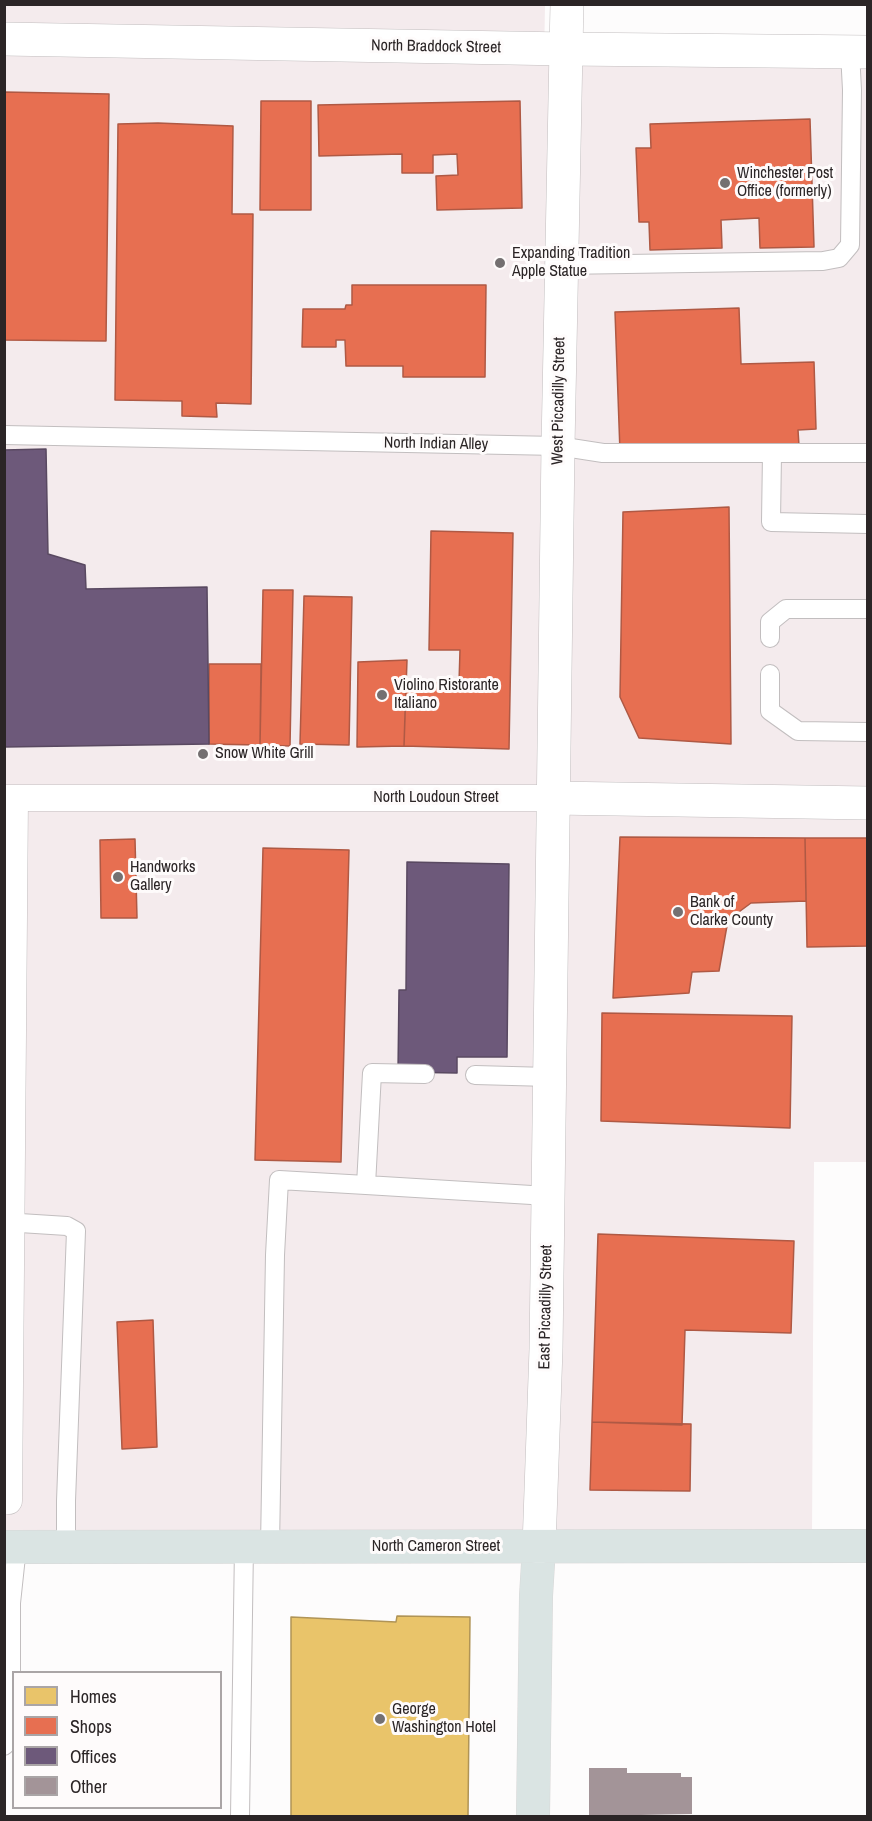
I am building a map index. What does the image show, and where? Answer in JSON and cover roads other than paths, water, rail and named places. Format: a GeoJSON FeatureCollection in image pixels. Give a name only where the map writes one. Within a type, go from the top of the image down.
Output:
{"type":"FeatureCollection","features":[{"type":"Feature","properties":{"kind":"main road","name":"West Piccadilly Street"},"geometry":{"type":"LineString","coordinates":[[553,798],[567,4]]}},
{"type":"Feature","properties":{"kind":"main road","name":"North Braddock Street"},"geometry":{"type":"LineString","coordinates":[[4,39],[859,52]]}},
{"type":"Feature","properties":{"kind":"main road","name":"North Loudoun Street"},"geometry":{"type":"LineString","coordinates":[[553,798],[867,803]]}},
{"type":"Feature","properties":{"kind":"main road","name":"East Piccadilly Street"},"geometry":{"type":"LineString","coordinates":[[533,1816],[536,1596],[548,1196],[553,798]]}},
{"type":"Feature","properties":{"kind":"main road","name":"North Cameron Street"},"geometry":{"type":"LineString","coordinates":[[10,1547],[867,1546]]}},
{"type":"Feature","properties":{"kind":"street","name":"North Loudoun Street"},"geometry":{"type":"LineString","coordinates":[[10,798],[553,798]]}},
{"type":"Feature","properties":{"kind":"street"},"geometry":{"type":"LineString","coordinates":[[9,1501],[10,798]]}},
{"type":"Feature","properties":{"kind":"lane"},"geometry":{"type":"LineString","coordinates":[[561,265],[823,261],[839,258],[850,245],[852,90],[859,52]]}},
{"type":"Feature","properties":{"kind":"lane","name":"North Indian Alley"},"geometry":{"type":"LineString","coordinates":[[4,435],[558,446],[603,453],[867,453]]}},
{"type":"Feature","properties":{"kind":"lane"},"geometry":{"type":"LineString","coordinates":[[772,453],[771,522],[867,524]]}},
{"type":"Feature","properties":{"kind":"lane"},"geometry":{"type":"LineString","coordinates":[[770,638],[770,622],[786,609],[867,609]]}},
{"type":"Feature","properties":{"kind":"lane"},"geometry":{"type":"LineString","coordinates":[[770,674],[770,711],[798,731],[867,732]]}},
{"type":"Feature","properties":{"kind":"lane"},"geometry":{"type":"LineString","coordinates":[[366,1185],[372,1073],[425,1074]]}},
{"type":"Feature","properties":{"kind":"lane"},"geometry":{"type":"LineString","coordinates":[[476,1075],[549,1077]]}},
{"type":"Feature","properties":{"kind":"lane"},"geometry":{"type":"LineString","coordinates":[[240,1816],[279,1180],[548,1196]]}},
{"type":"Feature","properties":{"kind":"lane"},"geometry":{"type":"LineString","coordinates":[[8,1222],[67,1226],[76,1231],[66,1546]]}},
{"type":"Feature","properties":{"kind":"lane"},"geometry":{"type":"LineString","coordinates":[[4,1746],[11,1739],[10,1547]]}},
{"type":"Feature","properties":{"kind":"place","name":"Winchester Post Office (formerly)"},"geometry":{"type":"Point","coordinates":[725,183]}},
{"type":"Feature","properties":{"kind":"place","name":"Expanding Tradition Apple Statue"},"geometry":{"type":"Point","coordinates":[500,263]}},
{"type":"Feature","properties":{"kind":"place","name":"Violino Ristorante Italiano"},"geometry":{"type":"Point","coordinates":[382,695]}},
{"type":"Feature","properties":{"kind":"place","name":"Snow White Grill"},"geometry":{"type":"Point","coordinates":[203,754]}},
{"type":"Feature","properties":{"kind":"place","name":"Handworks Gallery"},"geometry":{"type":"Point","coordinates":[118,877]}},
{"type":"Feature","properties":{"kind":"place","name":"Bank of Clarke County"},"geometry":{"type":"Point","coordinates":[678,912]}},
{"type":"Feature","properties":{"kind":"place","name":"George Washington Hotel"},"geometry":{"type":"Point","coordinates":[380,1719]}}]}
